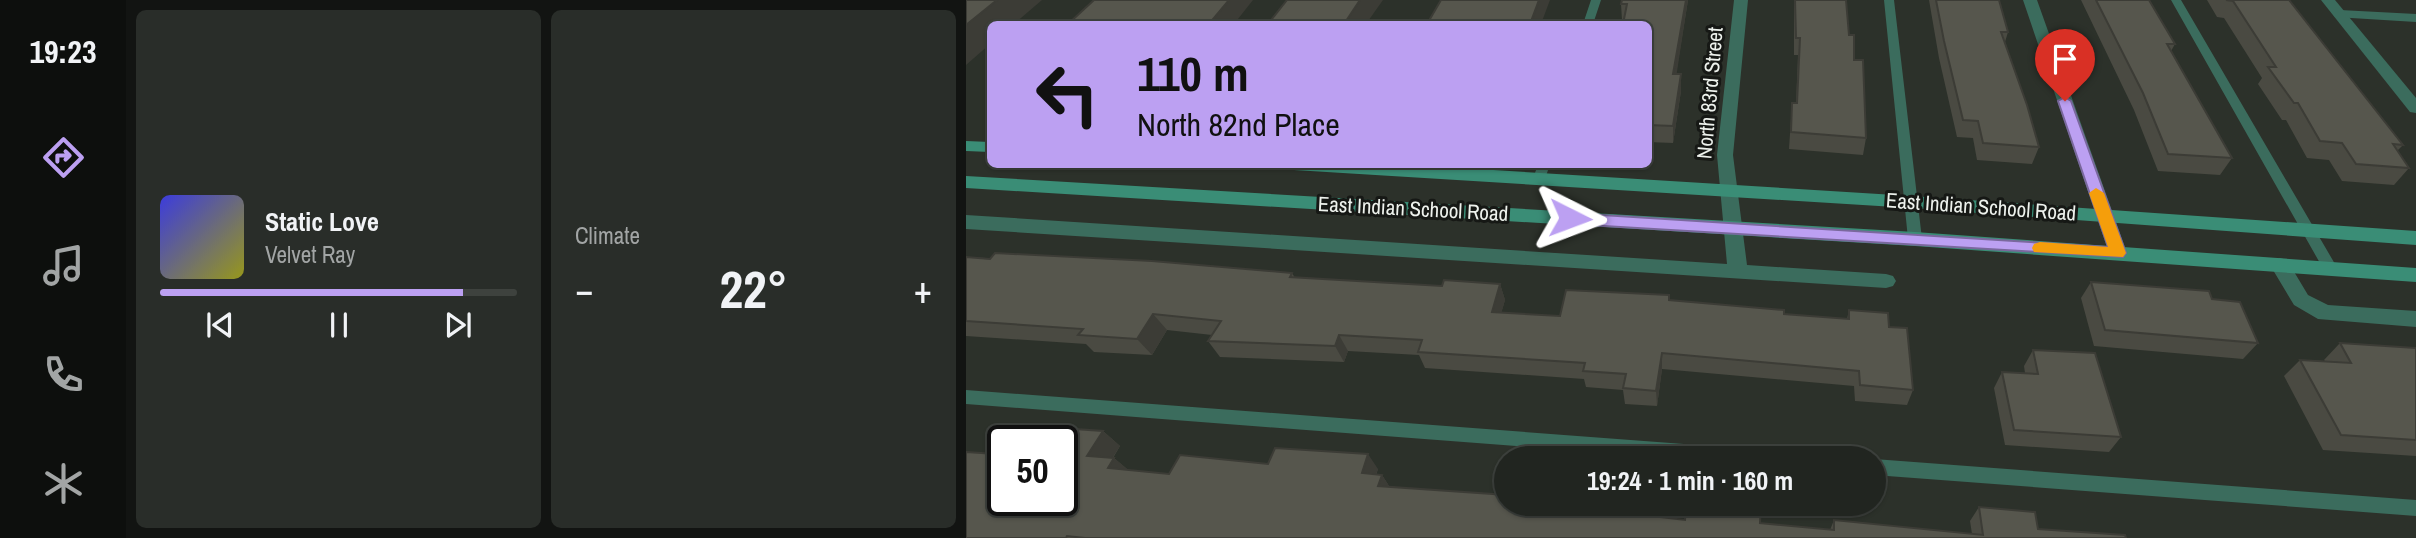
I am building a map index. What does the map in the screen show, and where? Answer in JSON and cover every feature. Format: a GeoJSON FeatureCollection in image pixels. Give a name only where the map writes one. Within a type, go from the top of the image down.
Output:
{"type":"FeatureCollection","features":[{"type":"Feature","properties":{"kind":"main road"},"geometry":{"type":"LineString","coordinates":[[966,146],[987,147]]}},
{"type":"Feature","properties":{"kind":"main road","name":"East Indian School Road"},"geometry":{"type":"LineString","coordinates":[[1418,168],[1542,172],[1728,191],[2416,238]]}},
{"type":"Feature","properties":{"kind":"main road","name":"East Indian School Road"},"geometry":{"type":"LineString","coordinates":[[966,182],[1915,239],[2416,275]]}},
{"type":"Feature","properties":{"kind":"street","name":"North 83rd Street"},"geometry":{"type":"LineString","coordinates":[[1737,272],[1725,155],[1741,0]]}},
{"type":"Feature","properties":{"kind":"street"},"geometry":{"type":"LineString","coordinates":[[2030,0],[2118,253]]}},
{"type":"Feature","properties":{"kind":"street"},"geometry":{"type":"LineString","coordinates":[[2328,0],[2415,106]]}},
{"type":"Feature","properties":{"kind":"street"},"geometry":{"type":"LineString","coordinates":[[2340,14],[2416,18]]}},
{"type":"Feature","properties":{"kind":"street","name":"East Indian School Road"},"geometry":{"type":"LineString","coordinates":[[966,222],[1886,281]]}},
{"type":"Feature","properties":{"kind":"street"},"geometry":{"type":"LineString","coordinates":[[2280,265],[2301,300],[2325,313],[2416,319]]}},
{"type":"Feature","properties":{"kind":"lane"},"geometry":{"type":"LineString","coordinates":[[1589,21],[1596,0]]}},
{"type":"Feature","properties":{"kind":"lane"},"geometry":{"type":"LineString","coordinates":[[1889,0],[1915,239]]}},
{"type":"Feature","properties":{"kind":"lane"},"geometry":{"type":"LineString","coordinates":[[2176,0],[2330,268]]}},
{"type":"Feature","properties":{"kind":"lane"},"geometry":{"type":"LineString","coordinates":[[966,397],[1607,446]]}},
{"type":"Feature","properties":{"kind":"lane"},"geometry":{"type":"LineString","coordinates":[[1886,468],[2416,508]]}},
{"type":"Feature","properties":{"kind":"building"},"geometry":{"type":"Polygon","coordinates":[[[966,0],[997,0],[966,25],[966,0]]]}},
{"type":"Feature","properties":{"kind":"building"},"geometry":{"type":"Polygon","coordinates":[[[1094,0],[1229,0],[1212,21],[1071,21],[1094,0]]]}},
{"type":"Feature","properties":{"kind":"building"},"geometry":{"type":"Polygon","coordinates":[[[1287,0],[1360,0],[1346,21],[1270,21],[1287,0]]]}},
{"type":"Feature","properties":{"kind":"building"},"geometry":{"type":"Polygon","coordinates":[[[1441,0],[1539,0],[1531,21],[1429,21],[1441,0]]]}},
{"type":"Feature","properties":{"kind":"building"},"geometry":{"type":"Polygon","coordinates":[[[1622,0],[1686,0],[1673,74],[1681,74],[1673,126],[1652,125],[1652,21],[1624,21],[1627,4],[1621,4],[1622,0]]]}},
{"type":"Feature","properties":{"kind":"building"},"geometry":{"type":"Polygon","coordinates":[[[1795,0],[1846,0],[1849,35],[1854,35],[1854,60],[1863,60],[1866,138],[1791,132],[1792,103],[1797,103],[1800,38],[1796,38],[1795,0]]]}},
{"type":"Feature","properties":{"kind":"building"},"geometry":{"type":"Polygon","coordinates":[[[1936,0],[1999,0],[2008,32],[2001,32],[2039,147],[1983,143],[1978,121],[1963,120],[1936,0]]]}},
{"type":"Feature","properties":{"kind":"building"},"geometry":{"type":"Polygon","coordinates":[[[2096,0],[2149,0],[2175,44],[2167,44],[2232,158],[2168,154],[2143,93],[2096,0]]]}},
{"type":"Feature","properties":{"kind":"building"},"geometry":{"type":"Polygon","coordinates":[[[2226,0],[2289,0],[2403,145],[2393,144],[2409,168],[2356,164],[2342,143],[2320,141],[2298,103],[2294,103],[2268,67],[2276,67],[2233,1],[2226,0]]]}},
{"type":"Feature","properties":{"kind":"building"},"geometry":{"type":"Polygon","coordinates":[[[995,253],[1152,261],[1292,273],[1290,277],[1442,286],[1444,280],[1500,284],[1492,312],[1560,316],[1566,290],[1669,295],[1669,300],[1784,310],[1784,314],[1849,319],[1849,310],[1888,313],[1889,327],[1907,328],[1913,390],[1860,385],[1859,371],[1662,353],[1656,391],[1623,388],[1626,374],[1583,371],[1585,363],[1418,352],[1422,340],[1339,335],[1335,346],[1208,341],[1221,321],[1153,314],[1137,339],[1078,335],[1083,329],[966,321],[966,257],[990,259],[995,253]]]}},
{"type":"Feature","properties":{"kind":"building"},"geometry":{"type":"Polygon","coordinates":[[[2091,282],[2209,291],[2212,299],[2240,302],[2258,343],[2105,330],[2091,282]]]}},
{"type":"Feature","properties":{"kind":"building"},"geometry":{"type":"Polygon","coordinates":[[[2340,343],[2416,348],[2416,440],[2341,435],[2300,360],[2351,363],[2340,343]]]}},
{"type":"Feature","properties":{"kind":"building"},"geometry":{"type":"Polygon","coordinates":[[[2033,350],[2095,353],[2121,437],[2014,430],[2002,372],[2038,374],[2033,350]]]}},
{"type":"Feature","properties":{"kind":"building"},"geometry":{"type":"Polygon","coordinates":[[[1078,429],[1103,431],[1087,456],[1114,458],[1108,468],[1169,474],[1180,455],[1268,464],[1275,448],[1368,454],[1362,473],[1382,475],[1378,486],[1494,494],[1494,516],[1651,516],[1685,520],[1685,516],[1760,516],[1760,523],[1834,530],[1834,520],[1983,535],[1979,507],[2035,512],[2038,529],[2125,535],[2126,538],[966,538],[966,452],[987,453],[987,516],[1078,516],[1078,429]]]}},
{"type":"Feature","properties":{"kind":"slow traffic"},"geometry":{"type":"LineString","coordinates":[[2040,248],[2118,253],[2096,193]]}},
{"type":"Feature","properties":{"kind":"route"},"geometry":{"type":"LineString","coordinates":[[1570,218],[2118,253],[2065,101]]}}]}
